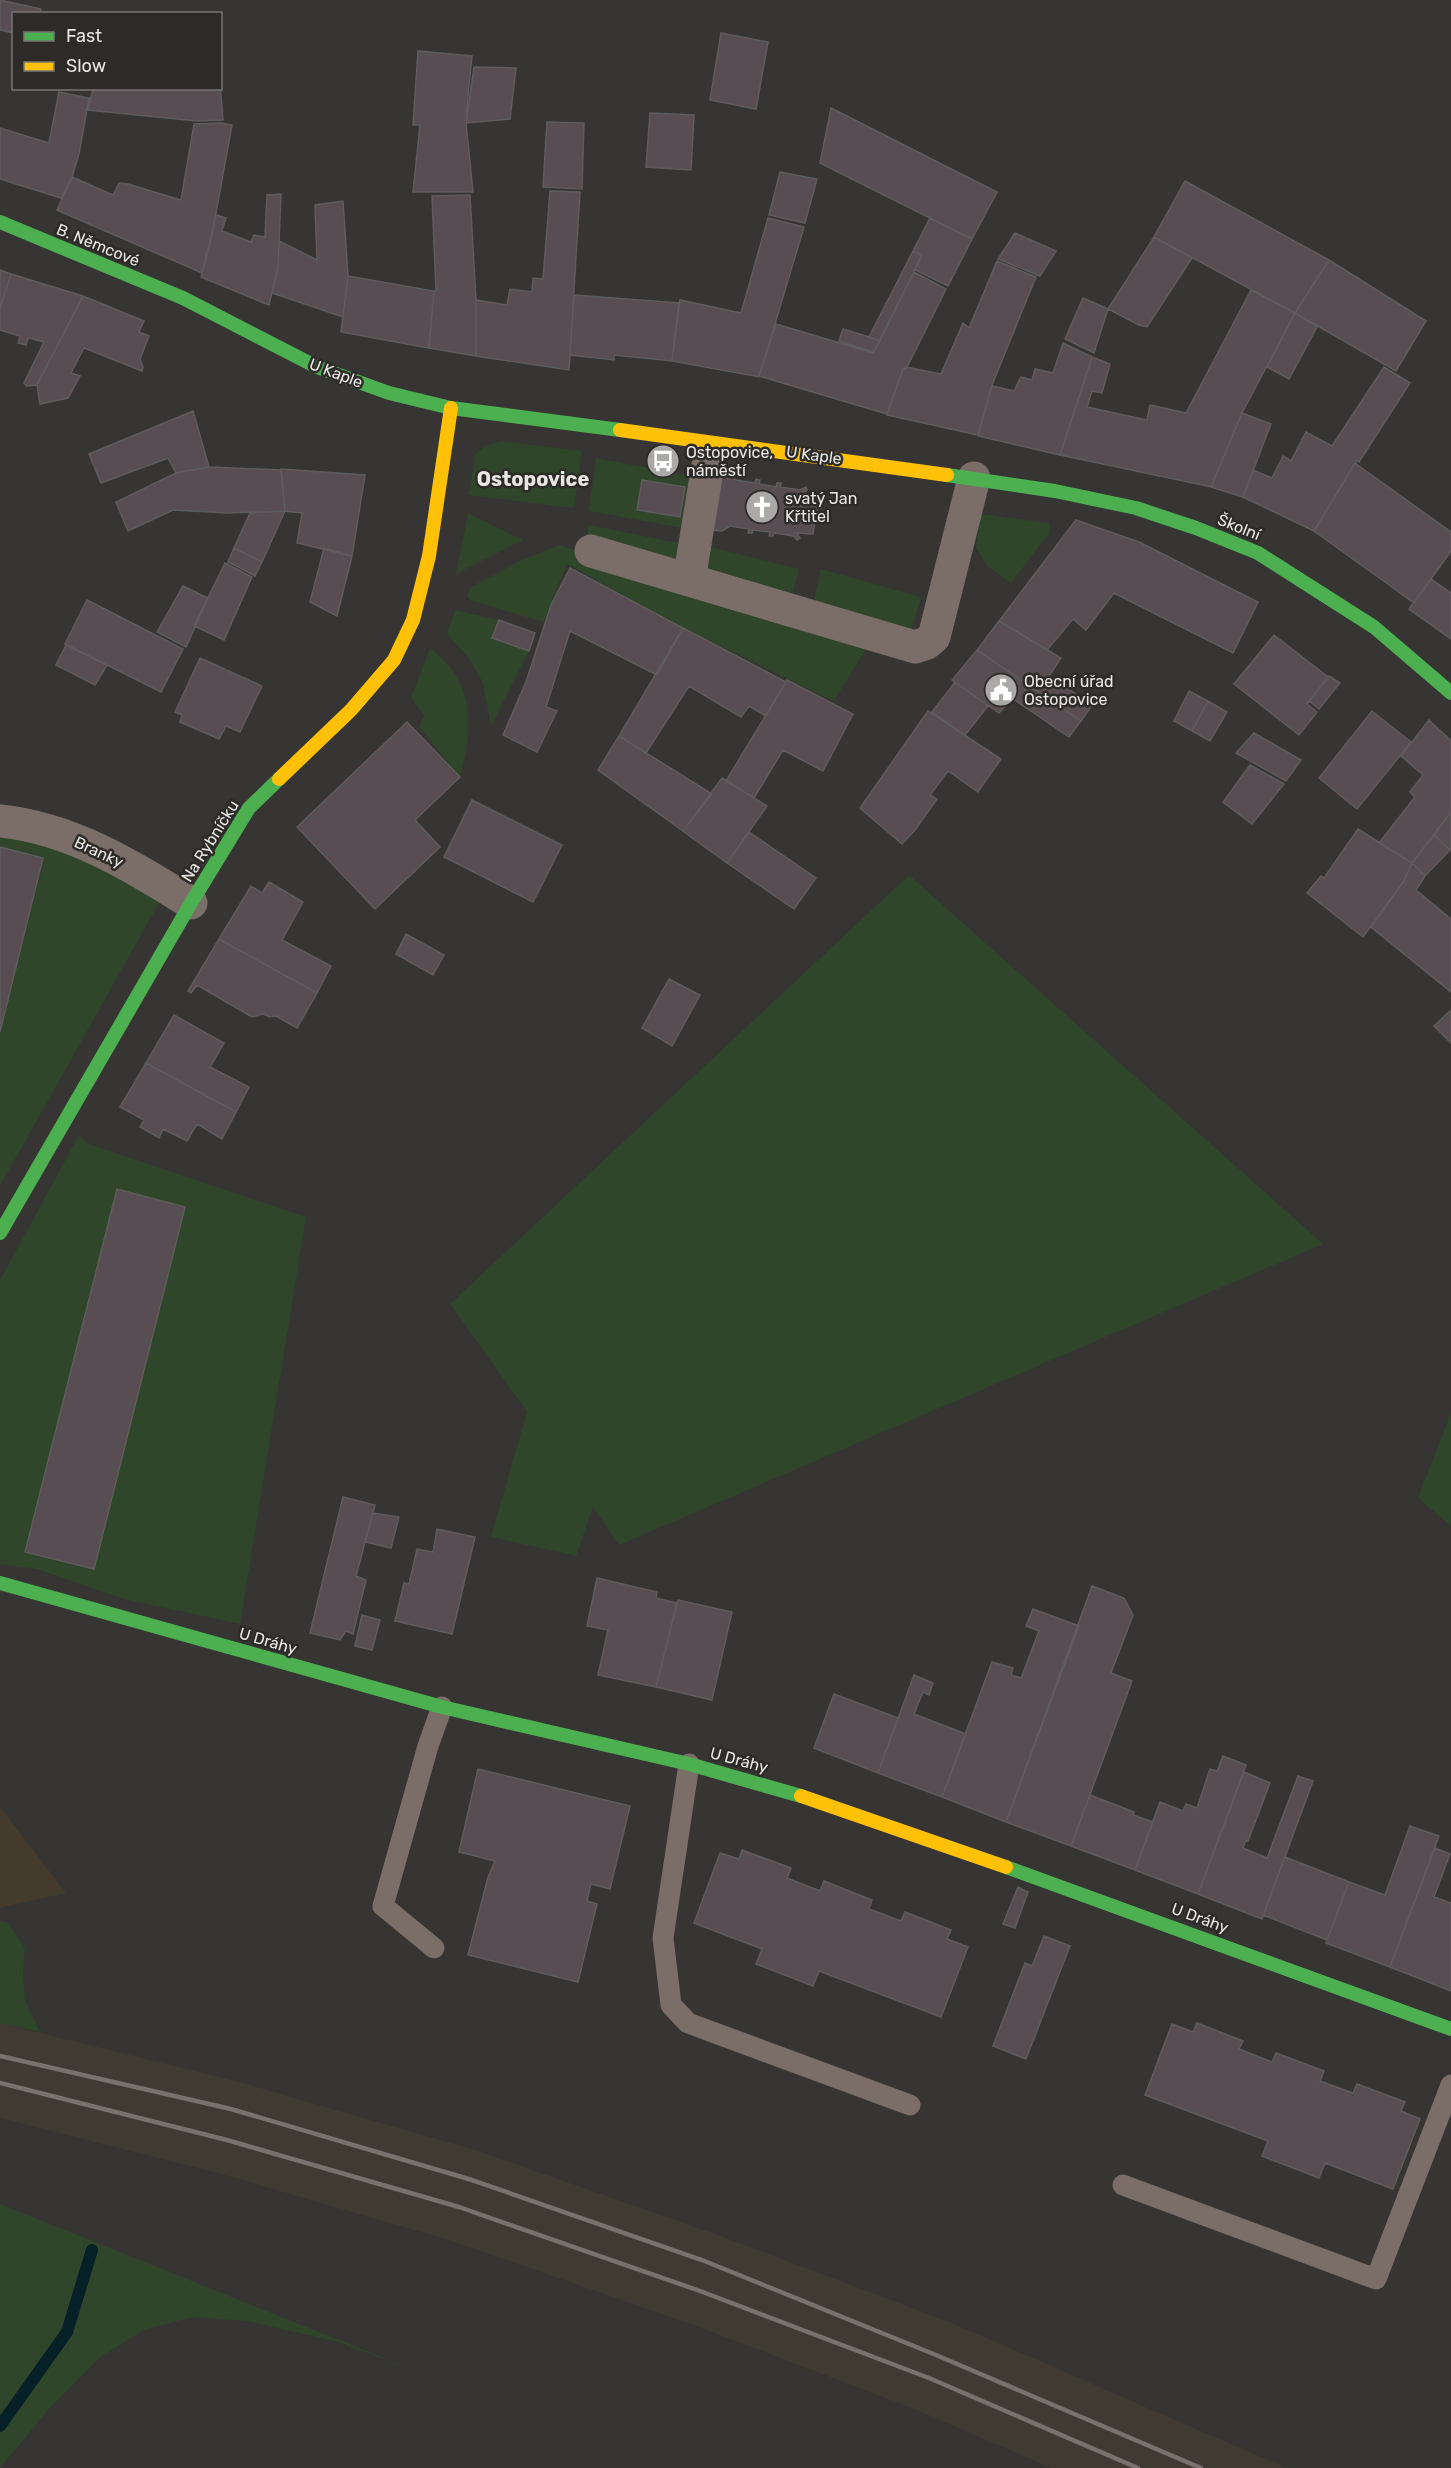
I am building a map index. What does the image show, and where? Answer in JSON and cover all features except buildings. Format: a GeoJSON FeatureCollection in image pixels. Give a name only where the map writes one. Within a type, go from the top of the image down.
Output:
{"type":"FeatureCollection","features":[{"type":"Feature","properties":{"kind":"street","name":"B. Němcové"},"geometry":{"type":"LineString","coordinates":[[0,222],[183,298]]}},
{"type":"Feature","properties":{"kind":"street","name":"U Kaple"},"geometry":{"type":"LineString","coordinates":[[183,298],[317,367],[389,393],[451,408],[974,478]]}},
{"type":"Feature","properties":{"kind":"street","name":"Na Rybníčku"},"geometry":{"type":"LineString","coordinates":[[0,1233],[191,903],[249,808],[351,710],[394,660],[413,620],[429,556],[451,408]]}},
{"type":"Feature","properties":{"kind":"street"},"geometry":{"type":"LineString","coordinates":[[689,580],[708,465]]}},
{"type":"Feature","properties":{"kind":"street"},"geometry":{"type":"LineString","coordinates":[[591,551],[905,646],[915,647],[927,643],[934,637],[974,478]]}},
{"type":"Feature","properties":{"kind":"street","name":"Školní"},"geometry":{"type":"LineString","coordinates":[[974,478],[1055,491],[1136,508],[1196,528],[1258,553],[1374,627],[1426,669],[1451,693]]}},
{"type":"Feature","properties":{"kind":"street","name":"Branky"},"geometry":{"type":"LineString","coordinates":[[0,821],[26,824],[83,843],[150,877],[191,903]]}},
{"type":"Feature","properties":{"kind":"street","name":"U Dráhy"},"geometry":{"type":"LineString","coordinates":[[0,1583],[442,1707],[688,1764],[777,1788],[1104,1901],[1451,2029]]}},
{"type":"Feature","properties":{"kind":"lane"},"geometry":{"type":"LineString","coordinates":[[434,1948],[383,1906],[428,1746],[442,1707]]}},
{"type":"Feature","properties":{"kind":"lane"},"geometry":{"type":"LineString","coordinates":[[688,1764],[663,1938],[671,2005],[688,2023],[910,2105]]}},
{"type":"Feature","properties":{"kind":"lane"},"geometry":{"type":"LineString","coordinates":[[1123,2185],[1376,2279],[1451,2085]]}},
{"type":"Feature","properties":{"kind":"shaded area"},"geometry":{"type":"Polygon","coordinates":[[[0,1807],[66,1893],[0,1908],[0,1807]]]}},
{"type":"Feature","properties":{"kind":"shaded area"},"geometry":{"type":"Polygon","coordinates":[[[0,2023],[243,2083],[478,2151],[721,2236],[952,2323],[1286,2468],[1052,2468],[917,2410],[688,2323],[449,2240],[218,2173],[0,2118],[0,2023]]]}},
{"type":"Feature","properties":{"kind":"green space"},"geometry":{"type":"Polygon","coordinates":[[[501,441],[582,451],[574,508],[469,495],[475,455],[485,446],[501,441]]]}},
{"type":"Feature","properties":{"kind":"green space"},"geometry":{"type":"Polygon","coordinates":[[[596,458],[696,477],[688,529],[589,511],[596,458]]]}},
{"type":"Feature","properties":{"kind":"green space"},"geometry":{"type":"Polygon","coordinates":[[[468,514],[523,540],[456,574],[468,514]]]}},
{"type":"Feature","properties":{"kind":"green space"},"geometry":{"type":"Polygon","coordinates":[[[980,514],[1049,523],[1049,533],[1011,583],[987,566],[976,548],[980,514]]]}},
{"type":"Feature","properties":{"kind":"green space"},"geometry":{"type":"Polygon","coordinates":[[[589,525],[688,545],[681,572],[586,540],[589,525]]]}},
{"type":"Feature","properties":{"kind":"green space"},"geometry":{"type":"Polygon","coordinates":[[[560,545],[703,597],[867,647],[834,701],[683,628],[567,564],[543,622],[470,600],[467,595],[471,587],[520,561],[560,545]]]}},
{"type":"Feature","properties":{"kind":"green space"},"geometry":{"type":"Polygon","coordinates":[[[710,547],[799,569],[789,608],[703,579],[710,547]]]}},
{"type":"Feature","properties":{"kind":"green space"},"geometry":{"type":"Polygon","coordinates":[[[821,569],[921,597],[907,645],[811,615],[821,569]]]}},
{"type":"Feature","properties":{"kind":"green space"},"geometry":{"type":"Polygon","coordinates":[[[455,610],[499,620],[492,638],[529,651],[491,726],[483,683],[469,658],[447,634],[455,610]]]}},
{"type":"Feature","properties":{"kind":"green space"},"geometry":{"type":"Polygon","coordinates":[[[430,648],[456,675],[467,706],[467,741],[460,777],[419,727],[424,715],[411,698],[430,648]]]}},
{"type":"Feature","properties":{"kind":"green space"},"geometry":{"type":"Polygon","coordinates":[[[0,833],[57,846],[140,886],[159,903],[0,1186],[0,1032],[44,861],[43,858],[0,847],[0,833]]]}},
{"type":"Feature","properties":{"kind":"green space"},"geometry":{"type":"Polygon","coordinates":[[[909,875],[1323,1244],[619,1545],[593,1507],[576,1556],[491,1537],[527,1412],[450,1304],[909,875]]]}},
{"type":"Feature","properties":{"kind":"green space"},"geometry":{"type":"Polygon","coordinates":[[[79,1135],[89,1144],[306,1217],[240,1624],[124,1599],[37,1569],[0,1564],[0,1280],[79,1135]]]}},
{"type":"Feature","properties":{"kind":"green space"},"geometry":{"type":"Polygon","coordinates":[[[1451,1413],[1451,1526],[1418,1498],[1451,1413]]]}},
{"type":"Feature","properties":{"kind":"green space"},"geometry":{"type":"Polygon","coordinates":[[[0,1921],[7,1922],[25,1948],[23,1973],[25,2000],[40,2032],[0,2023],[0,1921]]]}},
{"type":"Feature","properties":{"kind":"green space"},"geometry":{"type":"Polygon","coordinates":[[[0,2204],[426,2375],[339,2342],[248,2321],[192,2317],[144,2330],[99,2358],[48,2410],[0,2468],[0,2204]]]}},
{"type":"Feature","properties":{"kind":"waterway"},"geometry":{"type":"LineString","coordinates":[[0,2426],[67,2332],[92,2250]]}},
{"type":"Feature","properties":{"kind":"railway"},"geometry":{"type":"LineString","coordinates":[[0,2056],[231,2109],[472,2180],[702,2260],[936,2355],[1201,2468]]}},
{"type":"Feature","properties":{"kind":"railway"},"geometry":{"type":"LineString","coordinates":[[0,2083],[227,2140],[459,2207],[700,2291],[929,2378],[1138,2468]]}},
{"type":"Feature","properties":{"kind":"traffic: fast"},"geometry":{"type":"LineString","coordinates":[[0,222],[183,298],[317,367],[389,393],[451,408],[620,430]]}},
{"type":"Feature","properties":{"kind":"traffic: fast"},"geometry":{"type":"LineString","coordinates":[[947,475],[1055,491],[1136,508],[1196,528],[1258,553],[1374,627],[1451,693]]}},
{"type":"Feature","properties":{"kind":"traffic: fast"},"geometry":{"type":"LineString","coordinates":[[0,1233],[191,903],[249,808],[279,779]]}},
{"type":"Feature","properties":{"kind":"traffic: fast"},"geometry":{"type":"LineString","coordinates":[[0,1583],[442,1707],[689,1764],[801,1796]]}},
{"type":"Feature","properties":{"kind":"traffic: fast"},"geometry":{"type":"LineString","coordinates":[[1006,1867],[1451,2029]]}},
{"type":"Feature","properties":{"kind":"traffic: slow"},"geometry":{"type":"LineString","coordinates":[[279,779],[351,710],[394,660],[413,620],[429,556],[451,408]]}},
{"type":"Feature","properties":{"kind":"traffic: slow"},"geometry":{"type":"LineString","coordinates":[[620,430],[947,475]]}},
{"type":"Feature","properties":{"kind":"traffic: slow"},"geometry":{"type":"LineString","coordinates":[[801,1796],[1006,1867]]}},
{"type":"Feature","properties":{"kind":"place","name":"Ostopovice, náměstí"},"geometry":{"type":"Point","coordinates":[663,461]}},
{"type":"Feature","properties":{"kind":"place","name":"svatý Jan Křtitel"},"geometry":{"type":"Point","coordinates":[762,507]}},
{"type":"Feature","properties":{"kind":"place","name":"Obecní úřad Ostopovice"},"geometry":{"type":"Point","coordinates":[1001,690]}},
{"type":"Feature","properties":{"kind":"district","name":"Ostopovice"},"geometry":{"type":"Point","coordinates":[533,479]}}]}
